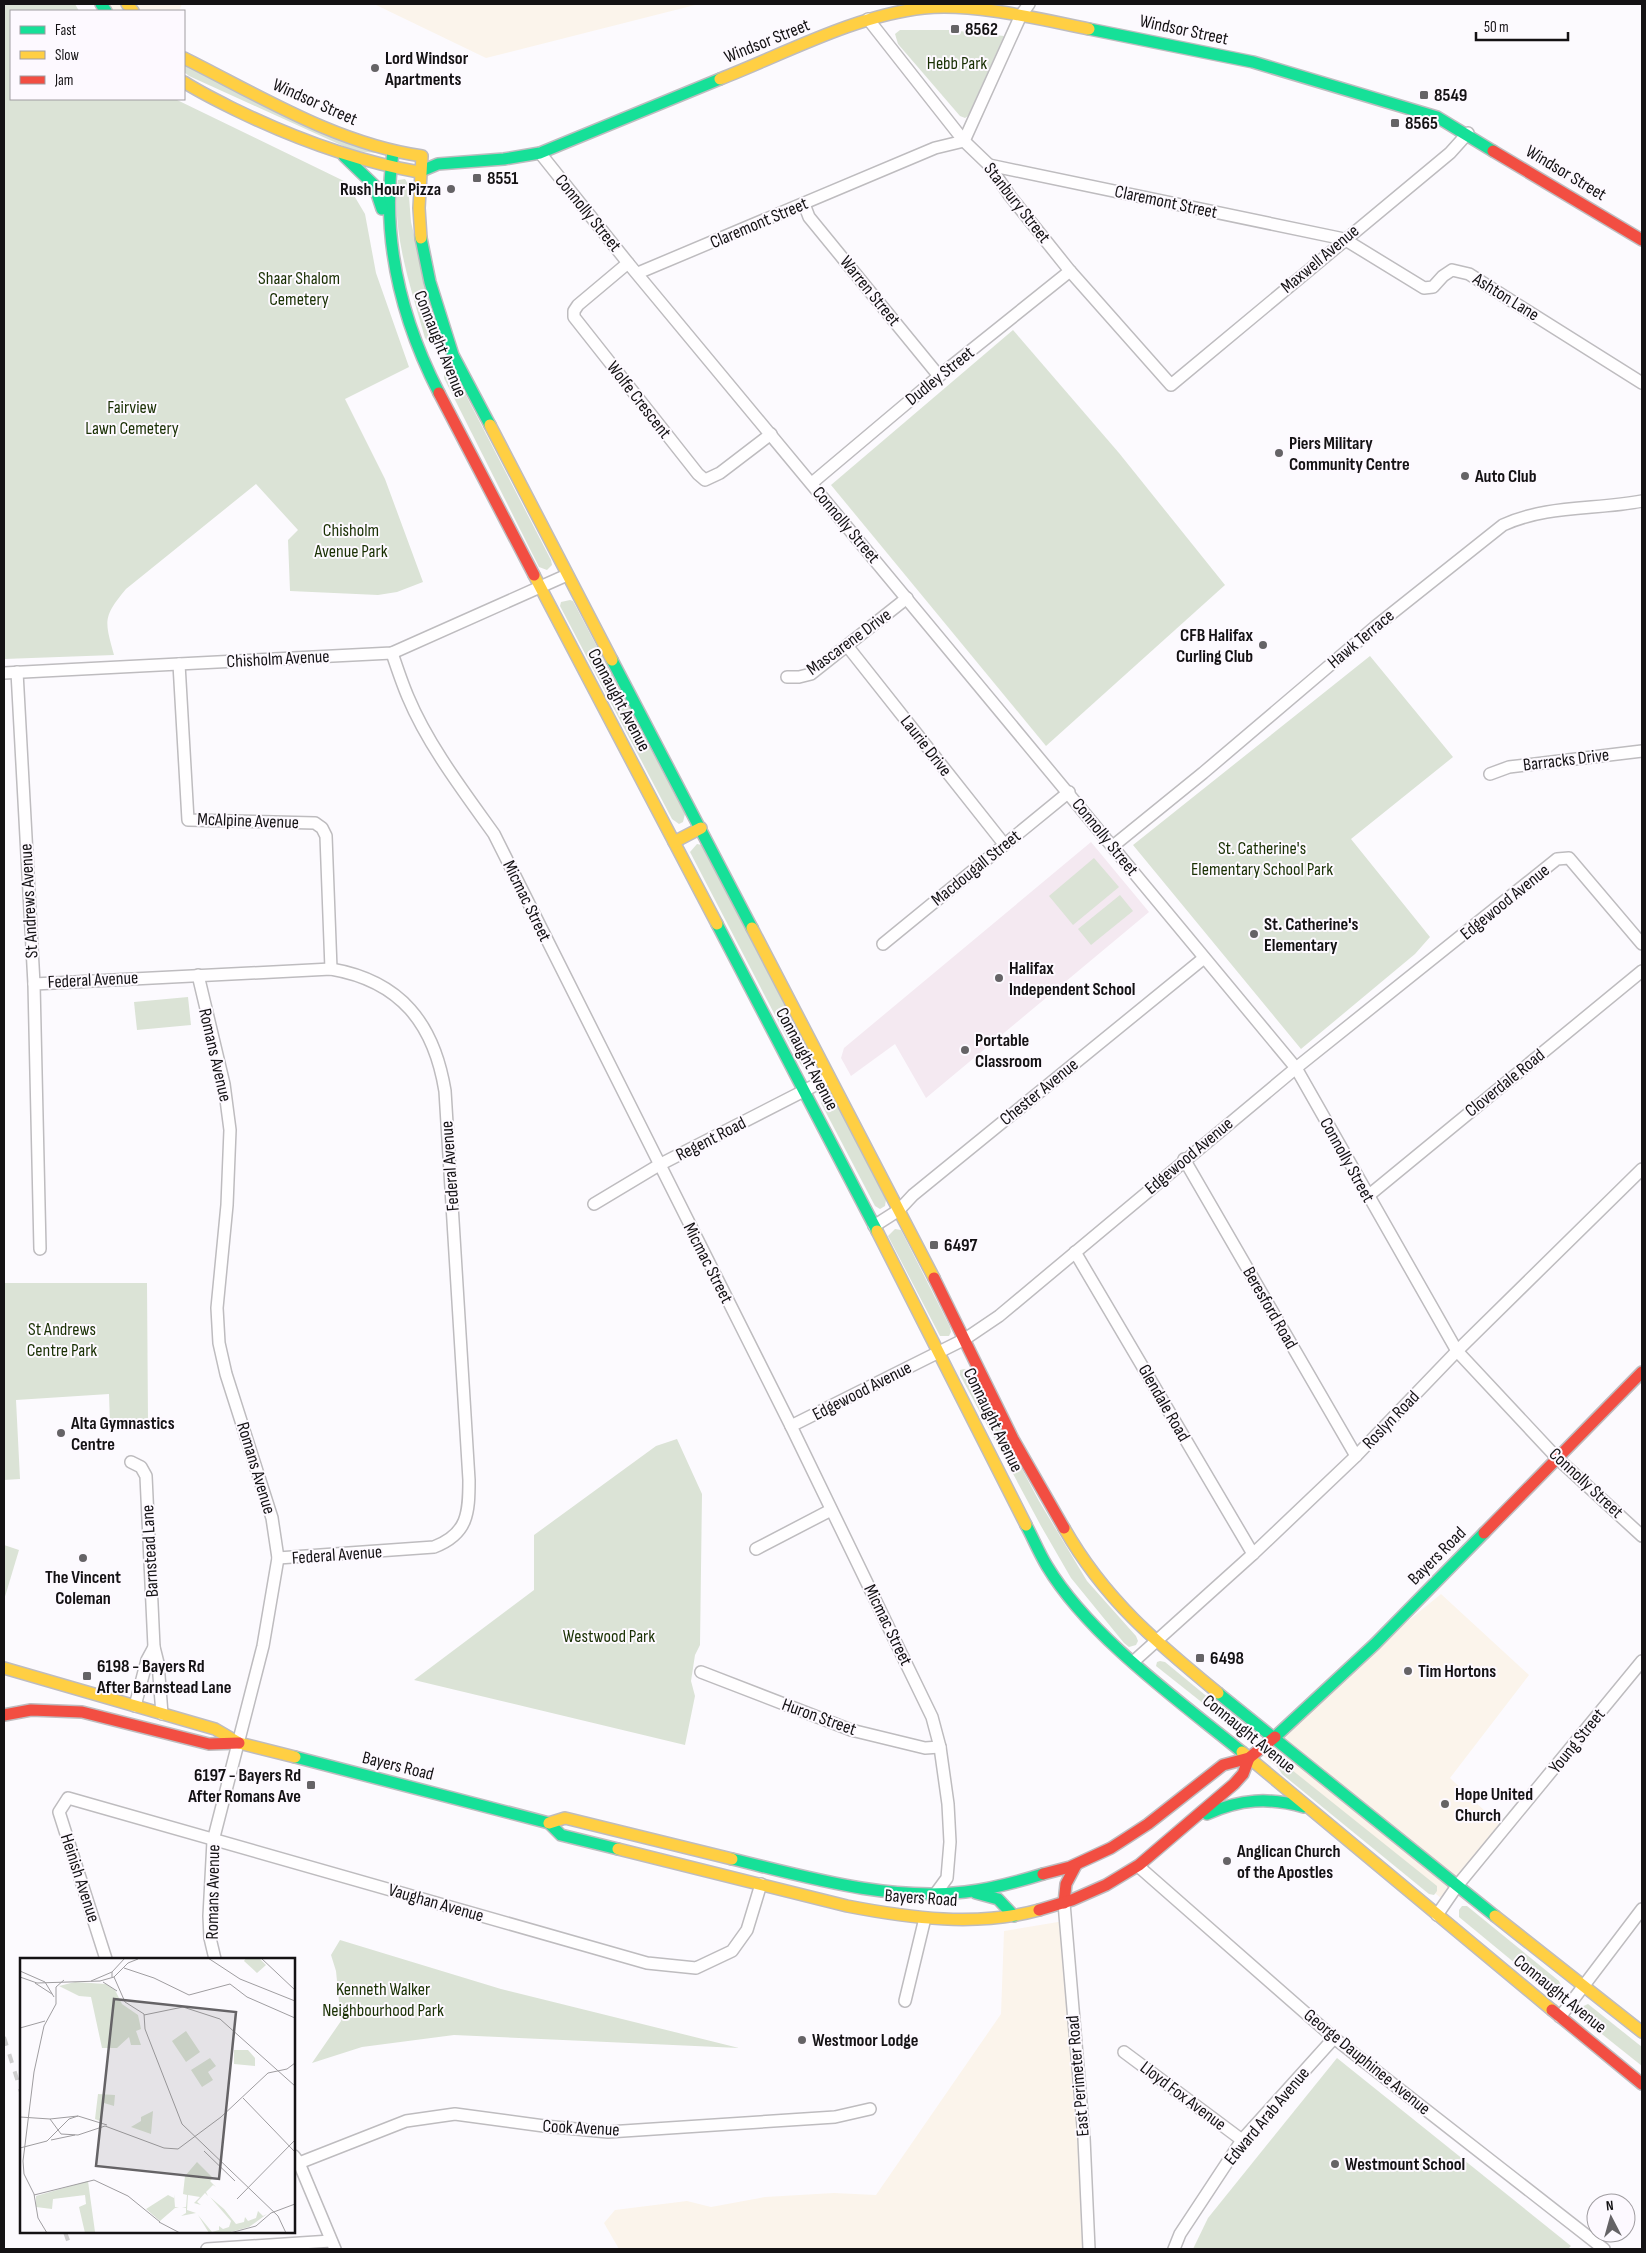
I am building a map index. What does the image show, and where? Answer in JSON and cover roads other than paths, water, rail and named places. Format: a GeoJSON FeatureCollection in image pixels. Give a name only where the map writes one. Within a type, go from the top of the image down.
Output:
{"type":"FeatureCollection","features":[{"type":"Feature","properties":{"kind":"main road","name":"Windsor Street"},"geometry":{"type":"LineString","coordinates":[[185,83],[254,118],[342,154],[390,167],[419,172],[438,164],[504,159],[540,153],[892,8],[944,8],[1020,15],[1253,62],[1437,117],[1468,133],[1642,240]]}},
{"type":"Feature","properties":{"kind":"main road","name":"Windsor Street"},"geometry":{"type":"LineString","coordinates":[[185,58],[327,129],[392,152],[422,156],[438,164]]}},
{"type":"Feature","properties":{"kind":"main road","name":"Connaught Avenue"},"geometry":{"type":"LineString","coordinates":[[392,152],[387,227],[398,286],[412,332],[433,381],[539,588],[940,1352],[1047,1566],[1078,1608],[1133,1662],[1642,2084]]}},
{"type":"Feature","properties":{"kind":"main road"},"geometry":{"type":"LineString","coordinates":[[342,154],[374,185],[387,227]]}},
{"type":"Feature","properties":{"kind":"main road","name":"Connaught Avenue"},"geometry":{"type":"LineString","coordinates":[[422,156],[418,187],[420,246],[453,355],[966,1339],[1013,1439],[1090,1570],[1113,1599],[1156,1642],[1275,1736],[1583,1988],[1642,2032]]}},
{"type":"Feature","properties":{"kind":"main road"},"geometry":{"type":"LineString","coordinates":[[674,842],[701,828]]}},
{"type":"Feature","properties":{"kind":"main road","name":"Bayers Road"},"geometry":{"type":"LineString","coordinates":[[549,1823],[565,1818],[828,1882],[869,1890],[901,1893],[964,1892],[1005,1886],[1076,1865],[1111,1848],[1148,1824],[1223,1765],[1249,1758],[1275,1736],[1375,1644],[1642,1372]]}},
{"type":"Feature","properties":{"kind":"main road","name":"Bayers Road"},"geometry":{"type":"LineString","coordinates":[[4,1668],[215,1729],[239,1743],[549,1823],[561,1835],[878,1913],[925,1918],[1014,1916],[1064,1903],[1082,1896],[1138,1866],[1240,1778],[1249,1758]]}},
{"type":"Feature","properties":{"kind":"main road","name":"Bayers Road"},"geometry":{"type":"LineString","coordinates":[[4,1715],[31,1709],[63,1708],[93,1712],[210,1744],[239,1743]]}},
{"type":"Feature","properties":{"kind":"main road"},"geometry":{"type":"LineString","coordinates":[[1188,1823],[1233,1803],[1261,1798],[1288,1801],[1314,1811]]}},
{"type":"Feature","properties":{"kind":"main road"},"geometry":{"type":"LineString","coordinates":[[1064,1903],[1066,1884],[1076,1865]]}},
{"type":"Feature","properties":{"kind":"main road"},"geometry":{"type":"LineString","coordinates":[[964,1892],[987,1894],[1003,1901],[1014,1916]]}},
{"type":"Feature","properties":{"kind":"street"},"geometry":{"type":"LineString","coordinates":[[964,141],[1020,15],[1029,4]]}},
{"type":"Feature","properties":{"kind":"street","name":"Stanbury Street"},"geometry":{"type":"LineString","coordinates":[[868,19],[964,141],[989,165],[1010,196],[1070,271],[1171,385]]}},
{"type":"Feature","properties":{"kind":"street","name":"Maxwell Avenue"},"geometry":{"type":"LineString","coordinates":[[1171,385],[1344,239],[1450,153],[1468,133]]}},
{"type":"Feature","properties":{"kind":"street","name":"Claremont Street"},"geometry":{"type":"LineString","coordinates":[[638,273],[935,148],[964,141]]}},
{"type":"Feature","properties":{"kind":"street","name":"Connolly Street"},"geometry":{"type":"LineString","coordinates":[[540,153],[628,263],[1069,792],[1296,1068],[1457,1351],[1558,1459],[1642,1536]]}},
{"type":"Feature","properties":{"kind":"street","name":"Claremont Street"},"geometry":{"type":"LineString","coordinates":[[989,165],[1344,239]]}},
{"type":"Feature","properties":{"kind":"street","name":"Warren Street"},"geometry":{"type":"LineString","coordinates":[[804,204],[809,217],[939,376]]}},
{"type":"Feature","properties":{"kind":"street","name":"Ashton Lane"},"geometry":{"type":"LineString","coordinates":[[1344,239],[1424,288],[1433,287],[1443,276],[1452,270],[1469,274],[1642,383]]}},
{"type":"Feature","properties":{"kind":"street","name":"Wolfe Crescent"},"geometry":{"type":"LineString","coordinates":[[628,263],[578,305],[574,311],[574,317],[698,474],[705,480],[720,473],[771,434]]}},
{"type":"Feature","properties":{"kind":"street","name":"Dudley Street"},"geometry":{"type":"LineString","coordinates":[[812,483],[939,376],[1070,271]]}},
{"type":"Feature","properties":{"kind":"street","name":"Hawk Terrace"},"geometry":{"type":"LineString","coordinates":[[1113,846],[1203,773],[1376,626],[1503,525],[1538,513],[1642,501]]}},
{"type":"Feature","properties":{"kind":"street"},"geometry":{"type":"LineString","coordinates":[[539,588],[567,574]]}},
{"type":"Feature","properties":{"kind":"street","name":"Chisholm Avenue"},"geometry":{"type":"LineString","coordinates":[[4,673],[392,653],[539,588]]}},
{"type":"Feature","properties":{"kind":"street","name":"Mascarene Drive"},"geometry":{"type":"LineString","coordinates":[[786,677],[799,677],[811,674],[848,647],[907,598]]}},
{"type":"Feature","properties":{"kind":"street","name":"Laurie Drive"},"geometry":{"type":"LineString","coordinates":[[848,647],[1004,844]]}},
{"type":"Feature","properties":{"kind":"street","name":"Micmac Street"},"geometry":{"type":"LineString","coordinates":[[392,653],[408,698],[420,722],[461,788],[494,834],[791,1426],[932,1717],[940,1747],[948,1804],[947,1878],[936,1893]]}},
{"type":"Feature","properties":{"kind":"street","name":"McAlpine Avenue"},"geometry":{"type":"LineString","coordinates":[[179,664],[188,820],[315,824],[322,828],[326,836],[331,968]]}},
{"type":"Feature","properties":{"kind":"street","name":"St Andrews Avenue"},"geometry":{"type":"LineString","coordinates":[[16,672],[34,984],[40,1249]]}},
{"type":"Feature","properties":{"kind":"street","name":"Barracks Drive"},"geometry":{"type":"LineString","coordinates":[[1490,774],[1510,767],[1642,751]]}},
{"type":"Feature","properties":{"kind":"street","name":"Macdougall Street"},"geometry":{"type":"LineString","coordinates":[[883,944],[1069,792]]}},
{"type":"Feature","properties":{"kind":"street","name":"Edgewood Avenue"},"geometry":{"type":"LineString","coordinates":[[791,1426],[966,1339],[999,1316],[1184,1159],[1557,859],[1570,858],[1642,944]]}},
{"type":"Feature","properties":{"kind":"street","name":"Chester Avenue"},"geometry":{"type":"LineString","coordinates":[[874,1226],[899,1210],[913,1195],[1204,958]]}},
{"type":"Feature","properties":{"kind":"street","name":"Federal Avenue"},"geometry":{"type":"LineString","coordinates":[[34,984],[331,968],[348,972],[377,984],[402,1001],[426,1028],[440,1062],[445,1091],[469,1507],[463,1525],[457,1532],[450,1539],[434,1547],[278,1558]]}},
{"type":"Feature","properties":{"kind":"street","name":"Cloverdale Road"},"geometry":{"type":"LineString","coordinates":[[1368,1196],[1642,971]]}},
{"type":"Feature","properties":{"kind":"street","name":"Romans Avenue"},"geometry":{"type":"LineString","coordinates":[[198,974],[224,1084],[230,1130],[227,1205],[217,1308],[219,1343],[226,1374],[272,1518],[278,1558],[263,1646],[212,1841],[209,1916],[210,1938],[215,1958]]}},
{"type":"Feature","properties":{"kind":"street","name":"Regent Road"},"geometry":{"type":"LineString","coordinates":[[594,1204],[659,1165],[805,1092],[829,1078]]}},
{"type":"Feature","properties":{"kind":"street","name":"Beresford Road"},"geometry":{"type":"LineString","coordinates":[[1184,1159],[1356,1456]]}},
{"type":"Feature","properties":{"kind":"street","name":"Roslyn Road"},"geometry":{"type":"LineString","coordinates":[[1133,1662],[1253,1554],[1356,1456],[1457,1351],[1642,1169]]}},
{"type":"Feature","properties":{"kind":"street","name":"Glendale Road"},"geometry":{"type":"LineString","coordinates":[[1075,1252],[1253,1554]]}},
{"type":"Feature","properties":{"kind":"street","name":"Barnstead Lane"},"geometry":{"type":"LineString","coordinates":[[131,1462],[140,1467],[146,1476],[155,1624],[154,1647],[158,1663],[162,1714]]}},
{"type":"Feature","properties":{"kind":"street"},"geometry":{"type":"LineString","coordinates":[[756,1549],[831,1510]]}},
{"type":"Feature","properties":{"kind":"street","name":"Barnstead Lane"},"geometry":{"type":"LineString","coordinates":[[135,1706],[148,1660],[154,1647]]}},
{"type":"Feature","properties":{"kind":"street","name":"Young Street"},"geometry":{"type":"LineString","coordinates":[[1437,1915],[1457,1886],[1642,1661]]}},
{"type":"Feature","properties":{"kind":"street","name":"Huron Street"},"geometry":{"type":"LineString","coordinates":[[701,1672],[852,1730],[925,1748],[940,1747]]}},
{"type":"Feature","properties":{"kind":"street","name":"Vaughan Avenue"},"geometry":{"type":"LineString","coordinates":[[68,1798],[212,1841],[647,1963],[696,1968],[732,1951],[747,1930],[761,1884]]}},
{"type":"Feature","properties":{"kind":"street","name":"Heinish Avenue"},"geometry":{"type":"LineString","coordinates":[[68,1798],[59,1812],[106,1958]]}},
{"type":"Feature","properties":{"kind":"street","name":"George Dauphinee Avenue"},"geometry":{"type":"LineString","coordinates":[[1138,1866],[1334,2038],[1604,2249]]}},
{"type":"Feature","properties":{"kind":"street","name":"East Perimeter Road"},"geometry":{"type":"LineString","coordinates":[[1064,1903],[1083,2128],[1089,2249]]}},
{"type":"Feature","properties":{"kind":"street"},"geometry":{"type":"LineString","coordinates":[[1560,2017],[1642,1909]]}},
{"type":"Feature","properties":{"kind":"street"},"geometry":{"type":"LineString","coordinates":[[905,2001],[925,1918]]}},
{"type":"Feature","properties":{"kind":"street","name":"Edward Arab Avenue"},"geometry":{"type":"LineString","coordinates":[[1174,2249],[1180,2234],[1242,2140],[1334,2038]]}},
{"type":"Feature","properties":{"kind":"street","name":"Lloyd Fox Avenue"},"geometry":{"type":"LineString","coordinates":[[1124,2052],[1242,2140]]}},
{"type":"Feature","properties":{"kind":"street","name":"Cook Avenue"},"geometry":{"type":"LineString","coordinates":[[296,2159],[406,2121],[429,2116],[454,2114],[608,2132],[835,2117],[870,2109]]}},
{"type":"Feature","properties":{"kind":"street"},"geometry":{"type":"LineString","coordinates":[[206,2249],[333,2245],[296,2159]]}},
{"type":"Feature","properties":{"kind":"railway"},"geometry":{"type":"LineString","coordinates":[[4,2037],[20,2089]]}},
{"type":"Feature","properties":{"kind":"railway"},"geometry":{"type":"LineString","coordinates":[[65,2233],[71,2249]]}},
{"type":"Feature","properties":{"kind":"place","name":"8562"},"geometry":{"type":"Point","coordinates":[955,29]}},
{"type":"Feature","properties":{"kind":"place","name":"Lord Windsor Apartments"},"geometry":{"type":"Point","coordinates":[375,68]}},
{"type":"Feature","properties":{"kind":"place","name":"8549"},"geometry":{"type":"Point","coordinates":[1424,95]}},
{"type":"Feature","properties":{"kind":"place","name":"8565"},"geometry":{"type":"Point","coordinates":[1395,123]}},
{"type":"Feature","properties":{"kind":"place","name":"8551"},"geometry":{"type":"Point","coordinates":[477,178]}},
{"type":"Feature","properties":{"kind":"place","name":"Rush Hour Pizza"},"geometry":{"type":"Point","coordinates":[451,189]}},
{"type":"Feature","properties":{"kind":"place","name":"Piers Military Community Centre"},"geometry":{"type":"Point","coordinates":[1279,453]}},
{"type":"Feature","properties":{"kind":"place","name":"Auto Club"},"geometry":{"type":"Point","coordinates":[1465,476]}},
{"type":"Feature","properties":{"kind":"place","name":"CFB Halifax Curling Club"},"geometry":{"type":"Point","coordinates":[1263,645]}},
{"type":"Feature","properties":{"kind":"place","name":"St. Catherine's Elementary"},"geometry":{"type":"Point","coordinates":[1254,934]}},
{"type":"Feature","properties":{"kind":"place","name":"Halifax Independent School"},"geometry":{"type":"Point","coordinates":[999,978]}},
{"type":"Feature","properties":{"kind":"place","name":"Portable Classroom"},"geometry":{"type":"Point","coordinates":[965,1050]}},
{"type":"Feature","properties":{"kind":"place","name":"6497"},"geometry":{"type":"Point","coordinates":[934,1245]}},
{"type":"Feature","properties":{"kind":"place","name":"Alta Gymnastics Centre"},"geometry":{"type":"Point","coordinates":[61,1433]}},
{"type":"Feature","properties":{"kind":"place","name":"The Vincent Coleman"},"geometry":{"type":"Point","coordinates":[83,1558]}},
{"type":"Feature","properties":{"kind":"place","name":"6498"},"geometry":{"type":"Point","coordinates":[1200,1658]}},
{"type":"Feature","properties":{"kind":"place","name":"Tim Hortons"},"geometry":{"type":"Point","coordinates":[1408,1671]}},
{"type":"Feature","properties":{"kind":"place","name":"6198 - Bayers Rd After Barnstead Lane"},"geometry":{"type":"Point","coordinates":[87,1676]}},
{"type":"Feature","properties":{"kind":"place","name":"6197 - Bayers Rd After Romans Ave"},"geometry":{"type":"Point","coordinates":[311,1785]}},
{"type":"Feature","properties":{"kind":"place","name":"Hope United Church"},"geometry":{"type":"Point","coordinates":[1445,1804]}},
{"type":"Feature","properties":{"kind":"place","name":"Anglican Church of the Apostles"},"geometry":{"type":"Point","coordinates":[1227,1861]}},
{"type":"Feature","properties":{"kind":"place","name":"Westmoor Lodge"},"geometry":{"type":"Point","coordinates":[802,2040]}},
{"type":"Feature","properties":{"kind":"place","name":"Westmount School"},"geometry":{"type":"Point","coordinates":[1335,2164]}},
{"type":"Feature","properties":{"kind":"park label","name":"Hebb Park"},"geometry":{"type":"Point","coordinates":[957,63]}},
{"type":"Feature","properties":{"kind":"park label","name":"Shaar Shalom Cemetery"},"geometry":{"type":"Point","coordinates":[299,288]}},
{"type":"Feature","properties":{"kind":"park label","name":"Fairview Lawn Cemetery"},"geometry":{"type":"Point","coordinates":[132,417]}},
{"type":"Feature","properties":{"kind":"park label","name":"Chisholm Avenue Park"},"geometry":{"type":"Point","coordinates":[351,540]}},
{"type":"Feature","properties":{"kind":"park label","name":"St. Catherine's Elementary School Park"},"geometry":{"type":"Point","coordinates":[1262,858]}},
{"type":"Feature","properties":{"kind":"park label","name":"St Andrews Centre Park"},"geometry":{"type":"Point","coordinates":[62,1339]}},
{"type":"Feature","properties":{"kind":"park label","name":"Westwood Park"},"geometry":{"type":"Point","coordinates":[609,1636]}},
{"type":"Feature","properties":{"kind":"park label","name":"Kenneth Walker Neighbourhood Park"},"geometry":{"type":"Point","coordinates":[383,1999]}}]}
